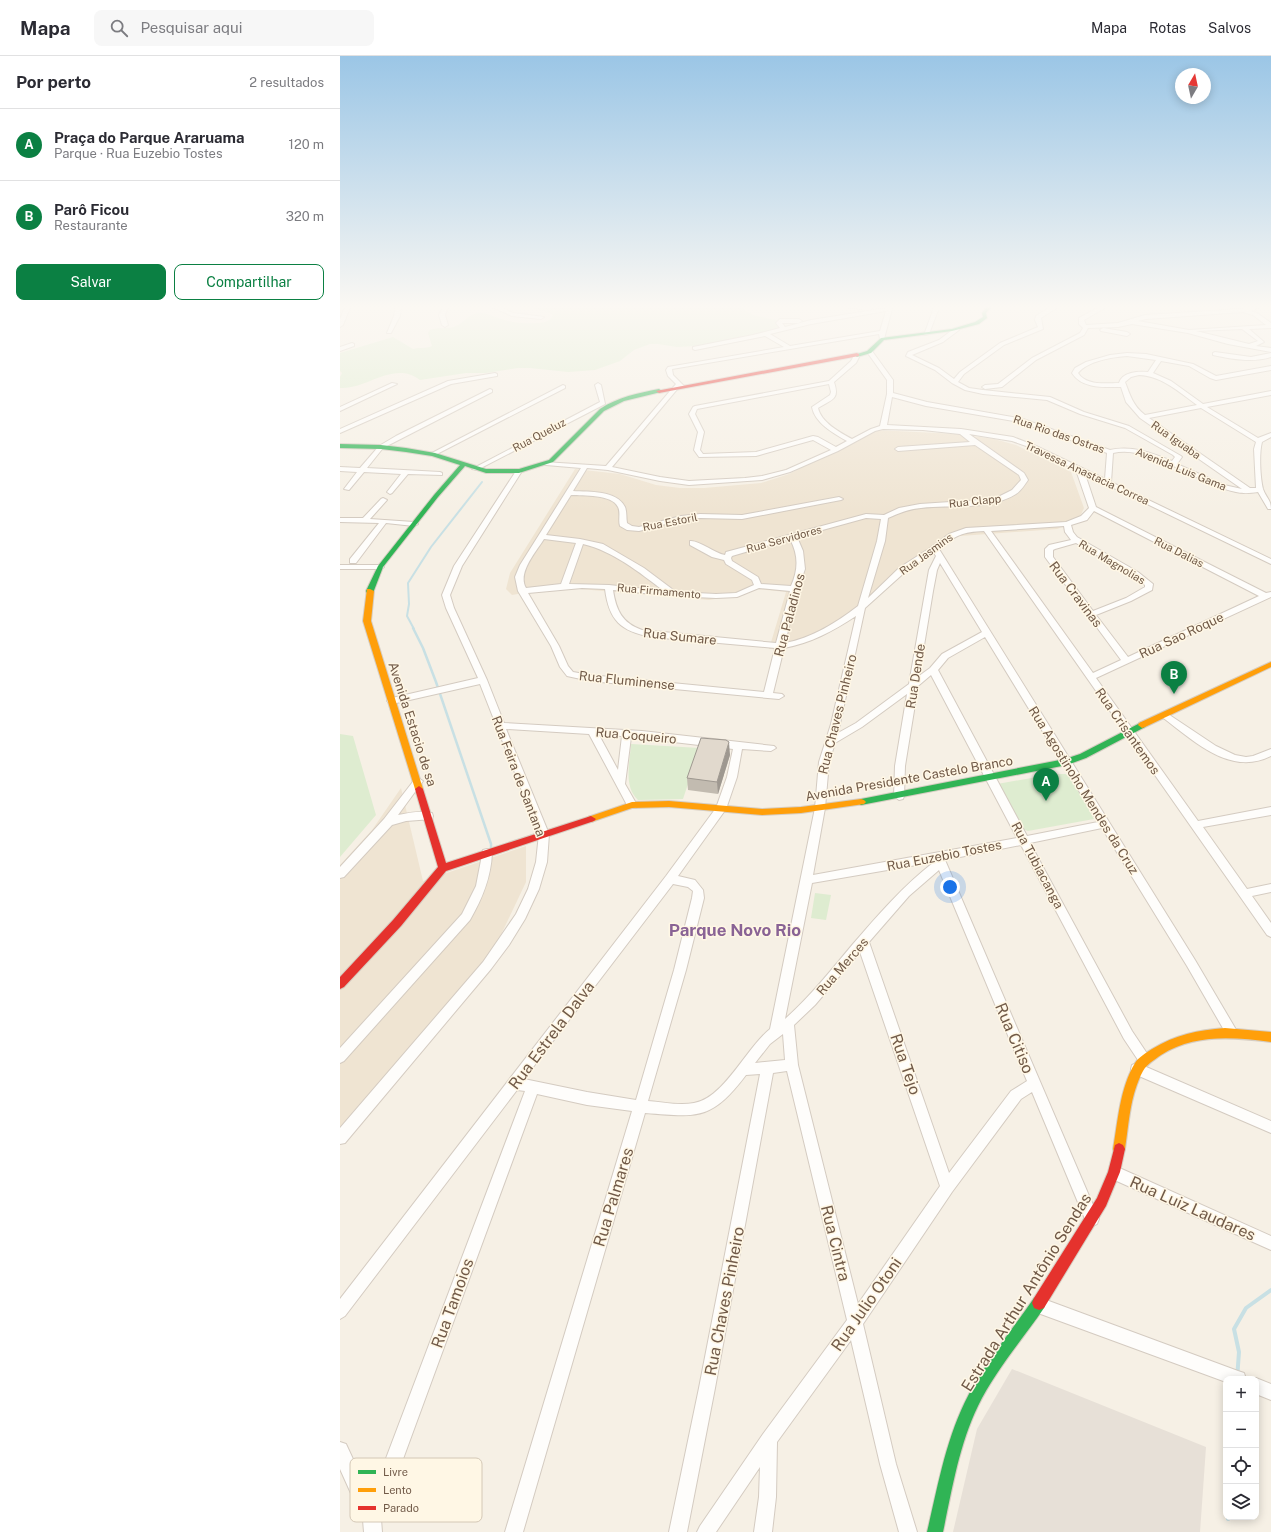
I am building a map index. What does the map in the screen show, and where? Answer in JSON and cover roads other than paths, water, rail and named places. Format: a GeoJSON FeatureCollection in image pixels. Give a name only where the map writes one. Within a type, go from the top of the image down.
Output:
{"type":"FeatureCollection","features":[{"type":"Feature","properties":{"kind":"street"},"geometry":{"type":"LineString","coordinates":[[670,374],[679,386]]}},
{"type":"Feature","properties":{"kind":"street"},"geometry":{"type":"LineString","coordinates":[[340,446],[381,447],[432,454],[476,469],[496,472],[519,471],[546,463],[557,455],[602,410],[606,404],[679,386],[749,374]]}},
{"type":"Feature","properties":{"kind":"street"},"geometry":{"type":"LineString","coordinates":[[836,450],[814,438],[756,454],[702,456],[697,450],[701,432],[692,415],[694,410],[701,407],[831,382],[840,374]]}},
{"type":"Feature","properties":{"kind":"street"},"geometry":{"type":"LineString","coordinates":[[883,427],[890,394],[889,377],[886,374]]}},
{"type":"Feature","properties":{"kind":"street"},"geometry":{"type":"LineString","coordinates":[[945,374],[967,389],[983,392],[1048,398],[1082,413],[1119,424],[1143,435],[1175,454],[1178,457],[1173,465]]}},
{"type":"Feature","properties":{"kind":"street"},"geometry":{"type":"LineString","coordinates":[[955,382],[961,374]]}},
{"type":"Feature","properties":{"kind":"street"},"geometry":{"type":"LineString","coordinates":[[955,382],[987,387],[1000,386],[1015,374]]}},
{"type":"Feature","properties":{"kind":"street"},"geometry":{"type":"LineString","coordinates":[[1075,374],[1077,378],[1085,382],[1101,385],[1122,385],[1127,376],[1150,374],[1162,379],[1259,441]]}},
{"type":"Feature","properties":{"kind":"street"},"geometry":{"type":"LineString","coordinates":[[1206,374],[1212,377],[1219,378],[1240,374]]}},
{"type":"Feature","properties":{"kind":"street"},"geometry":{"type":"LineString","coordinates":[[340,431],[450,382],[495,376]]}},
{"type":"Feature","properties":{"kind":"street"},"geometry":{"type":"LineString","coordinates":[[831,382],[834,392],[833,396],[815,407],[814,411],[821,420],[839,434],[854,442]]}},
{"type":"Feature","properties":{"kind":"street"},"geometry":{"type":"LineString","coordinates":[[340,409],[394,384]]}},
{"type":"Feature","properties":{"kind":"street"},"geometry":{"type":"LineString","coordinates":[[598,385],[606,404]]}},
{"type":"Feature","properties":{"kind":"street","name":"Rua Iguaba"},"geometry":{"type":"LineString","coordinates":[[1122,385],[1132,408],[1142,417],[1248,490]]}},
{"type":"Feature","properties":{"kind":"street"},"geometry":{"type":"LineString","coordinates":[[608,468],[679,386]]}},
{"type":"Feature","properties":{"kind":"street"},"geometry":{"type":"LineString","coordinates":[[432,454],[563,387]]}},
{"type":"Feature","properties":{"kind":"street"},"geometry":{"type":"LineString","coordinates":[[347,489],[381,447],[490,391]]}},
{"type":"Feature","properties":{"kind":"street"},"geometry":{"type":"LineString","coordinates":[[1142,417],[1271,393]]}},
{"type":"Feature","properties":{"kind":"street","name":"Rua Rio das Ostras"},"geometry":{"type":"LineString","coordinates":[[890,394],[926,404],[1021,420],[1110,452]]}},
{"type":"Feature","properties":{"kind":"street"},"geometry":{"type":"LineString","coordinates":[[1257,396],[1271,399]]}},
{"type":"Feature","properties":{"kind":"street","name":"Rua Queluz"},"geometry":{"type":"LineString","coordinates":[[476,469],[606,404]]}},
{"type":"Feature","properties":{"kind":"street","name":"Travessa Anastacia Correa"},"geometry":{"type":"LineString","coordinates":[[546,463],[608,468],[634,473],[655,480],[685,485],[740,483],[765,480],[791,474],[854,442],[869,432],[883,427],[910,427],[999,436],[1019,441],[1034,447],[1271,562]]}},
{"type":"Feature","properties":{"kind":"street","name":"Rua Clapp"},"geometry":{"type":"LineString","coordinates":[[885,517],[896,510],[907,507],[992,501],[1009,497],[1016,492],[1025,480],[1022,474],[961,431]]}},
{"type":"Feature","properties":{"kind":"street"},"geometry":{"type":"LineString","coordinates":[[1259,441],[1262,438],[1270,436]]}},
{"type":"Feature","properties":{"kind":"street"},"geometry":{"type":"LineString","coordinates":[[1259,441],[1258,467],[1260,490],[1271,508]]}},
{"type":"Feature","properties":{"kind":"street"},"geometry":{"type":"LineString","coordinates":[[898,449],[976,443]]}},
{"type":"Feature","properties":{"kind":"street","name":"Avenida Luis Gama"},"geometry":{"type":"LineString","coordinates":[[1110,452],[1120,448],[1136,450],[1235,490],[1265,500]]}},
{"type":"Feature","properties":{"kind":"street"},"geometry":{"type":"LineString","coordinates":[[1108,482],[1110,452]]}},
{"type":"Feature","properties":{"kind":"street","name":"Avenida Estacio de sa"},"geometry":{"type":"LineString","coordinates":[[443,868],[418,781],[367,621],[368,594],[380,567],[436,496],[464,464]]}},
{"type":"Feature","properties":{"kind":"street","name":"Rua Fluminense"},"geometry":{"type":"LineString","coordinates":[[586,466],[524,565],[519,576],[522,591],[555,646],[564,667],[570,674],[590,678],[779,696]]}},
{"type":"Feature","properties":{"kind":"street"},"geometry":{"type":"LineString","coordinates":[[1079,468],[1094,508]]}},
{"type":"Feature","properties":{"kind":"street"},"geometry":{"type":"LineString","coordinates":[[340,469],[440,474]]}},
{"type":"Feature","properties":{"kind":"street","name":"Rua Feira de Santana"},"geometry":{"type":"LineString","coordinates":[[340,1137],[491,960],[512,931],[540,873],[544,849],[544,834],[483,680],[450,608],[446,595],[458,566],[519,471]]}},
{"type":"Feature","properties":{"kind":"street"},"geometry":{"type":"LineString","coordinates":[[390,492],[406,472]]}},
{"type":"Feature","properties":{"kind":"street","name":"Avenida Luis Gama"},"geometry":{"type":"LineString","coordinates":[[1235,490],[1260,490]]}},
{"type":"Feature","properties":{"kind":"street","name":"Rua Estoril"},"geometry":{"type":"LineString","coordinates":[[569,493],[601,496],[614,499],[620,504],[626,527],[634,529],[681,518],[700,516],[742,517],[839,499]]}},
{"type":"Feature","properties":{"kind":"street"},"geometry":{"type":"LineString","coordinates":[[366,520],[383,500]]}},
{"type":"Feature","properties":{"kind":"street","name":"Rua Jasmins"},"geometry":{"type":"LineString","coordinates":[[780,646],[808,640],[832,627],[862,607],[904,569],[937,553],[948,536],[956,532],[1067,524],[1084,518],[1094,508]]}},
{"type":"Feature","properties":{"kind":"street","name":"Rua Dalias"},"geometry":{"type":"LineString","coordinates":[[1094,508],[1268,595]]}},
{"type":"Feature","properties":{"kind":"street","name":"Rua Servidores"},"geometry":{"type":"LineString","coordinates":[[758,586],[755,579],[729,562],[727,558],[730,554],[866,516],[885,517]]}},
{"type":"Feature","properties":{"kind":"street","name":"Rua Chaves Pinheiro"},"geometry":{"type":"LineString","coordinates":[[782,1027],[820,808],[824,762],[836,724],[862,607],[881,541],[885,517]]}},
{"type":"Feature","properties":{"kind":"street"},"geometry":{"type":"LineString","coordinates":[[340,520],[366,520],[414,524]]}},
{"type":"Feature","properties":{"kind":"street"},"geometry":{"type":"LineString","coordinates":[[353,561],[384,521]]}},
{"type":"Feature","properties":{"kind":"street","name":"Rua Magnolias"},"geometry":{"type":"LineString","coordinates":[[1067,524],[1069,532],[1077,541],[1135,574],[1149,584],[1149,588],[1143,592],[1092,614]]}},
{"type":"Feature","properties":{"kind":"street","name":"Rua Crisantemos"},"geometry":{"type":"LineString","coordinates":[[986,529],[1092,677],[1128,732],[1271,932]]}},
{"type":"Feature","properties":{"kind":"street"},"geometry":{"type":"LineString","coordinates":[[542,537],[596,544],[610,551],[674,594]]}},
{"type":"Feature","properties":{"kind":"street","name":"Rua Paladinos"},"geometry":{"type":"LineString","coordinates":[[768,694],[794,589],[801,574],[802,559],[799,546],[793,537]]}},
{"type":"Feature","properties":{"kind":"street"},"geometry":{"type":"LineString","coordinates":[[564,586],[580,541]]}},
{"type":"Feature","properties":{"kind":"street","name":"Rua Cravinas"},"geometry":{"type":"LineString","coordinates":[[1077,541],[1052,547],[1049,549],[1048,557],[1126,661]]}},
{"type":"Feature","properties":{"kind":"street"},"geometry":{"type":"LineString","coordinates":[[693,542],[715,556],[727,558]]}},
{"type":"Feature","properties":{"kind":"street","name":"Rua Agostinoho Mendes da Cruz"},"geometry":{"type":"LineString","coordinates":[[937,553],[1191,963],[1232,1033]]}},
{"type":"Feature","properties":{"kind":"street","name":"Rua Dende"},"geometry":{"type":"LineString","coordinates":[[899,796],[900,766],[931,579],[937,553]]}},
{"type":"Feature","properties":{"kind":"street"},"geometry":{"type":"LineString","coordinates":[[1257,555],[1271,557]]}},
{"type":"Feature","properties":{"kind":"street"},"geometry":{"type":"LineString","coordinates":[[340,567],[380,567]]}},
{"type":"Feature","properties":{"kind":"street","name":"Rua Firmamento"},"geometry":{"type":"LineString","coordinates":[[522,591],[564,586],[609,587],[674,594],[732,595],[758,586],[794,589]]}},
{"type":"Feature","properties":{"kind":"street","name":"Rua Sumare"},"geometry":{"type":"LineString","coordinates":[[609,587],[610,599],[617,618],[621,623],[632,630],[651,634],[780,646]]}},
{"type":"Feature","properties":{"kind":"street","name":"Rua Sao Roque"},"geometry":{"type":"LineString","coordinates":[[1092,677],[1268,595]]}},
{"type":"Feature","properties":{"kind":"street"},"geometry":{"type":"LineString","coordinates":[[831,741],[853,728],[895,699],[933,670],[945,656],[986,633]]}},
{"type":"Feature","properties":{"kind":"street","name":"Avenida Presidente Castelo Branco"},"geometry":{"type":"LineString","coordinates":[[443,868],[632,805],[664,804],[721,808],[759,813],[820,808],[899,796],[1067,762],[1083,756],[1128,732],[1271,664]]}},
{"type":"Feature","properties":{"kind":"street","name":"Rua Tubiacanga"},"geometry":{"type":"LineString","coordinates":[[933,670],[989,778],[1025,840],[1128,1035],[1141,1064]]}},
{"type":"Feature","properties":{"kind":"street"},"geometry":{"type":"LineString","coordinates":[[392,701],[483,680]]}},
{"type":"Feature","properties":{"kind":"street"},"geometry":{"type":"LineString","coordinates":[[895,699],[911,703]]}},
{"type":"Feature","properties":{"kind":"street"},"geometry":{"type":"LineString","coordinates":[[1165,715],[1211,747],[1234,759],[1244,761],[1264,756],[1271,752]]}},
{"type":"Feature","properties":{"kind":"street"},"geometry":{"type":"LineString","coordinates":[[836,724],[853,728]]}},
{"type":"Feature","properties":{"kind":"street","name":"Rua Coqueiro"},"geometry":{"type":"LineString","coordinates":[[500,726],[627,733],[738,746],[771,748]]}},
{"type":"Feature","properties":{"kind":"street"},"geometry":{"type":"LineString","coordinates":[[592,731],[632,805]]}},
{"type":"Feature","properties":{"kind":"street"},"geometry":{"type":"LineString","coordinates":[[621,783],[627,733]]}},
{"type":"Feature","properties":{"kind":"street","name":"Rua Estrela Dalva"},"geometry":{"type":"LineString","coordinates":[[340,1311],[670,879],[721,808],[732,777],[738,746]]}},
{"type":"Feature","properties":{"kind":"street"},"geometry":{"type":"LineString","coordinates":[[340,874],[388,822],[418,781]]}},
{"type":"Feature","properties":{"kind":"street"},"geometry":{"type":"LineString","coordinates":[[1194,825],[1271,811]]}},
{"type":"Feature","properties":{"kind":"street"},"geometry":{"type":"LineString","coordinates":[[388,822],[406,817],[428,816]]}},
{"type":"Feature","properties":{"kind":"street","name":"Rua Euzebio Tostes"},"geometry":{"type":"LineString","coordinates":[[807,880],[940,859],[1105,824]]}},
{"type":"Feature","properties":{"kind":"street"},"geometry":{"type":"LineString","coordinates":[[340,1056],[466,917],[476,902],[482,885],[486,870],[487,853]]}},
{"type":"Feature","properties":{"kind":"street","name":"Rua Merces"},"geometry":{"type":"LineString","coordinates":[[514,1084],[571,1096],[640,1107],[697,1109],[707,1105],[743,1070],[766,1040],[811,1001],[912,887],[940,859]]}},
{"type":"Feature","properties":{"kind":"street","name":"Rua Citiso"},"geometry":{"type":"LineString","coordinates":[[940,859],[1092,1219]]}},
{"type":"Feature","properties":{"kind":"street"},"geometry":{"type":"LineString","coordinates":[[340,984],[398,924],[443,868]]}},
{"type":"Feature","properties":{"kind":"street","name":"Rua Palmares"},"geometry":{"type":"LineString","coordinates":[[514,1532],[680,970],[698,898],[698,890],[695,886],[690,883],[670,879]]}},
{"type":"Feature","properties":{"kind":"street"},"geometry":{"type":"LineString","coordinates":[[1244,894],[1271,888]]}},
{"type":"Feature","properties":{"kind":"street","name":"Rua Tejo"},"geometry":{"type":"LineString","coordinates":[[863,942],[946,1187]]}},
{"type":"Feature","properties":{"kind":"street","name":"Rua Cintra"},"geometry":{"type":"LineString","coordinates":[[782,1027],[855,1322],[888,1464],[908,1532]]}},
{"type":"Feature","properties":{"kind":"street"},"geometry":{"type":"LineString","coordinates":[[1271,1037],[1232,1033],[1203,1035],[1183,1039],[1164,1046],[1141,1064],[1271,1127]]}},
{"type":"Feature","properties":{"kind":"street","name":"Estrada Arthur Antônio Sendas"},"geometry":{"type":"LineString","coordinates":[[935,1532],[951,1461],[964,1421],[982,1384],[1038,1305],[1106,1195],[1115,1173],[1121,1148],[1127,1102],[1141,1064]]}},
{"type":"Feature","properties":{"kind":"street"},"geometry":{"type":"LineString","coordinates":[[743,1070],[767,1069],[792,1065]]}},
{"type":"Feature","properties":{"kind":"street","name":"Rua Chaves Pinheiro"},"geometry":{"type":"LineString","coordinates":[[678,1532],[709,1380],[767,1069]]}},
{"type":"Feature","properties":{"kind":"street","name":"Rua Julio Otoni"},"geometry":{"type":"LineString","coordinates":[[706,1532],[769,1440],[855,1322],[946,1187],[1016,1096],[1034,1084]]}},
{"type":"Feature","properties":{"kind":"street","name":"Rua Tamoios"},"geometry":{"type":"LineString","coordinates":[[397,1458],[532,1088]]}},
{"type":"Feature","properties":{"kind":"street","name":"Rua Luiz Laudares"},"geometry":{"type":"LineString","coordinates":[[1115,1173],[1271,1243]]}},
{"type":"Feature","properties":{"kind":"street"},"geometry":{"type":"LineString","coordinates":[[1038,1305],[1230,1376]]}},
{"type":"Feature","properties":{"kind":"street"},"geometry":{"type":"LineString","coordinates":[[1259,1387],[1271,1392]]}},
{"type":"Feature","properties":{"kind":"street"},"geometry":{"type":"LineString","coordinates":[[763,1532],[770,1483],[769,1440]]}},
{"type":"Feature","properties":{"kind":"street"},"geometry":{"type":"LineString","coordinates":[[340,1450],[350,1473]]}},
{"type":"Feature","properties":{"kind":"waterway"},"geometry":{"type":"LineString","coordinates":[[414,629],[407,616],[409,604],[408,583],[431,547],[482,482]]}},
{"type":"Feature","properties":{"kind":"waterway"},"geometry":{"type":"LineString","coordinates":[[413,628],[423,648],[436,682],[491,844],[491,850]]}},
{"type":"Feature","properties":{"kind":"waterway"},"geometry":{"type":"LineString","coordinates":[[1237,1376],[1239,1352],[1234,1329],[1246,1308],[1271,1290]]}},
{"type":"Feature","properties":{"kind":"place","name":"Parô Ficou"},"geometry":{"type":"Point","coordinates":[1174,694]}},
{"type":"Feature","properties":{"kind":"place","name":"Praça do Parque Araruama"},"geometry":{"type":"Point","coordinates":[1046,801]}},
{"type":"Feature","properties":{"kind":"district","name":"Parque Novo Rio"},"geometry":{"type":"Point","coordinates":[735,930]}}]}
